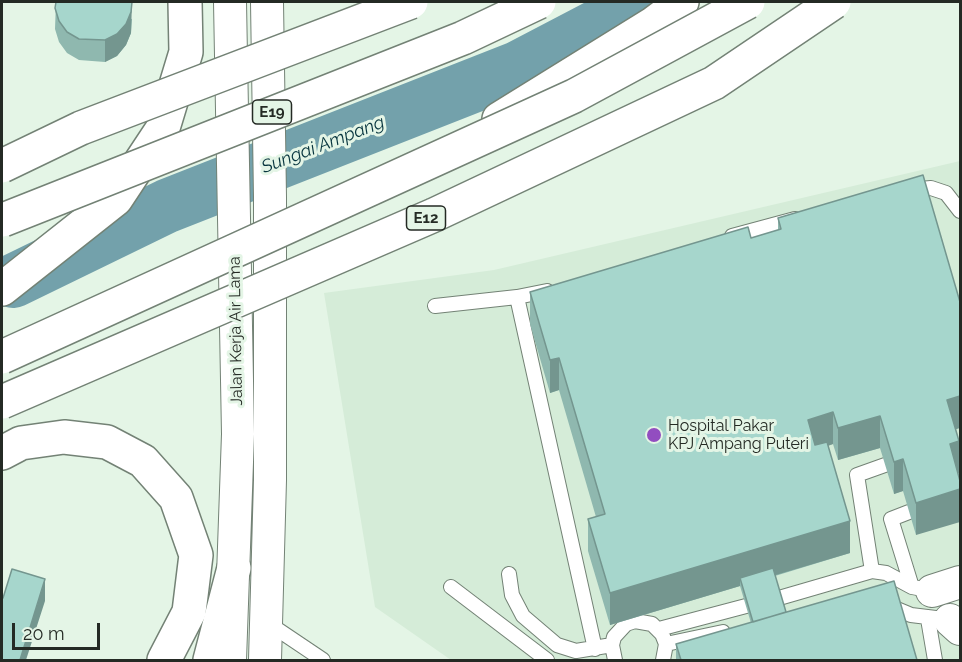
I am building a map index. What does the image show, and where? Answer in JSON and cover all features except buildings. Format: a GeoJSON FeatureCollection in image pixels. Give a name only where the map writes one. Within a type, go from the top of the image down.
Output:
{"type":"FeatureCollection","features":[{"type":"Feature","properties":{"kind":"main road"},"geometry":{"type":"LineString","coordinates":[[2,289],[116,199],[163,128],[186,52],[185,2]]}},
{"type":"Feature","properties":{"kind":"main road"},"geometry":{"type":"LineString","coordinates":[[2,165],[81,128],[411,2]]}},
{"type":"Feature","properties":{"kind":"main road","name":"E19"},"geometry":{"type":"LineString","coordinates":[[2,220],[123,170],[463,38],[539,2]]}},
{"type":"Feature","properties":{"kind":"main road"},"geometry":{"type":"LineString","coordinates":[[444,154],[654,23],[682,2]]}},
{"type":"Feature","properties":{"kind":"main road"},"geometry":{"type":"LineString","coordinates":[[2,357],[574,96],[748,2]]}},
{"type":"Feature","properties":{"kind":"main road","name":"E12"},"geometry":{"type":"LineString","coordinates":[[2,402],[434,215],[714,83],[834,2]]}},
{"type":"Feature","properties":{"kind":"main road"},"geometry":{"type":"LineString","coordinates":[[2,453],[21,443],[63,437],[107,442],[143,461],[176,498],[196,555],[189,612],[164,660]]}},
{"type":"Feature","properties":{"kind":"main road"},"geometry":{"type":"LineString","coordinates":[[210,660],[234,568]]}},
{"type":"Feature","properties":{"kind":"street","name":"Jalan Kerja Air Lama"},"geometry":{"type":"LineString","coordinates":[[230,2],[238,434],[230,660]]}},
{"type":"Feature","properties":{"kind":"street","name":"Jalan Kerja Air Lama"},"geometry":{"type":"LineString","coordinates":[[265,660],[270,196],[267,2]]}},
{"type":"Feature","properties":{"kind":"lane"},"geometry":{"type":"LineString","coordinates":[[895,193],[931,188],[946,193],[960,211]]}},
{"type":"Feature","properties":{"kind":"lane"},"geometry":{"type":"LineString","coordinates":[[717,241],[806,216]]}},
{"type":"Feature","properties":{"kind":"lane"},"geometry":{"type":"LineString","coordinates":[[435,306],[517,297],[560,287]]}},
{"type":"Feature","properties":{"kind":"lane"},"geometry":{"type":"LineString","coordinates":[[517,297],[595,649]]}},
{"type":"Feature","properties":{"kind":"lane"},"geometry":{"type":"LineString","coordinates":[[872,571],[857,475],[885,465]]}},
{"type":"Feature","properties":{"kind":"lane"},"geometry":{"type":"LineString","coordinates":[[909,512],[891,519],[945,605],[935,660]]}},
{"type":"Feature","properties":{"kind":"lane"},"geometry":{"type":"LineString","coordinates":[[779,598],[872,571],[886,573],[945,605]]}},
{"type":"Feature","properties":{"kind":"lane"},"geometry":{"type":"LineString","coordinates":[[509,574],[512,595],[523,616],[556,645],[576,651],[612,645]]}},
{"type":"Feature","properties":{"kind":"lane"},"geometry":{"type":"LineString","coordinates":[[451,587],[547,660]]}},
{"type":"Feature","properties":{"kind":"lane"},"geometry":{"type":"LineString","coordinates":[[876,598],[893,608],[945,605]]}},
{"type":"Feature","properties":{"kind":"lane"},"geometry":{"type":"LineString","coordinates":[[659,629],[746,606]]}},
{"type":"Feature","properties":{"kind":"lane"},"geometry":{"type":"LineString","coordinates":[[615,660],[612,645],[619,629],[626,624],[643,621],[659,629],[666,644],[663,660]]}},
{"type":"Feature","properties":{"kind":"lane"},"geometry":{"type":"LineString","coordinates":[[266,622],[302,649],[323,660]]}},
{"type":"Feature","properties":{"kind":"lane"},"geometry":{"type":"LineString","coordinates":[[666,644],[741,629]]}},
{"type":"Feature","properties":{"kind":"shaded area","name":"Hospital Pakar KPJ Ampang Puteri"},"geometry":{"type":"Polygon","coordinates":[[[960,161],[960,576],[948,580],[960,643],[960,660],[451,660],[375,607],[324,293],[494,270],[960,161]]]}},
{"type":"Feature","properties":{"kind":"waterway","name":"Sungai Ampang"},"geometry":{"type":"LineString","coordinates":[[13,281],[167,206],[518,68],[644,2]]}},
{"type":"Feature","properties":{"kind":"place","name":"Hospital Pakar KPJ Ampang Puteri"},"geometry":{"type":"Point","coordinates":[654,435]}}]}
